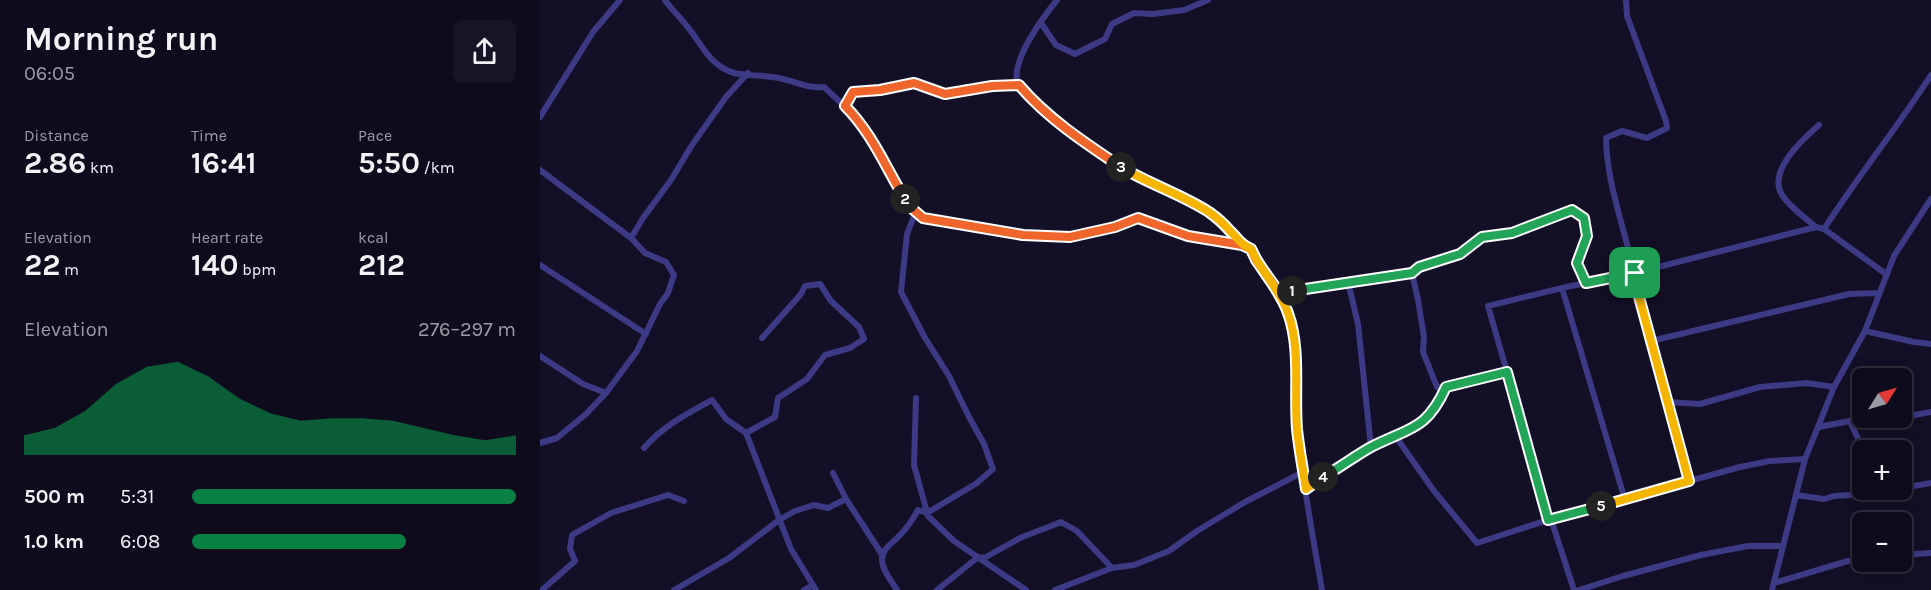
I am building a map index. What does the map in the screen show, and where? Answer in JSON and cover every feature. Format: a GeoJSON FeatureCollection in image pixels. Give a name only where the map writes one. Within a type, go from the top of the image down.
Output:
{"type":"FeatureCollection","features":[{"type":"Feature","properties":{"kind":"street"},"geometry":{"type":"LineString","coordinates":[[540,117],[593,32],[620,0]]}},
{"type":"Feature","properties":{"kind":"street"},"geometry":{"type":"LineString","coordinates":[[665,0],[716,64],[735,73],[797,82],[811,88],[824,87],[865,129],[908,205],[923,218],[1023,235],[1070,237],[1115,227],[1138,218],[1188,236],[1242,245],[1251,249],[1256,260],[1279,292],[1289,314],[1295,344],[1297,429],[1322,590]]}},
{"type":"Feature","properties":{"kind":"street"},"geometry":{"type":"LineString","coordinates":[[1057,0],[1030,38],[1019,63],[1017,78],[1019,85],[1034,102],[1092,148],[1134,175],[1178,194],[1211,214],[1231,231],[1242,245]]}},
{"type":"Feature","properties":{"kind":"street"},"geometry":{"type":"LineString","coordinates":[[1041,23],[1056,45],[1074,54],[1105,39],[1112,24],[1134,13],[1153,14],[1184,10],[1208,0]]}},
{"type":"Feature","properties":{"kind":"street"},"geometry":{"type":"LineString","coordinates":[[1626,0],[1627,16],[1667,128],[1647,138],[1622,131],[1606,138],[1606,159],[1638,293],[1689,481]]}},
{"type":"Feature","properties":{"kind":"street"},"geometry":{"type":"LineString","coordinates":[[631,238],[726,97],[748,74]]}},
{"type":"Feature","properties":{"kind":"street"},"geometry":{"type":"LineString","coordinates":[[1824,229],[1931,75]]}},
{"type":"Feature","properties":{"kind":"street"},"geometry":{"type":"LineString","coordinates":[[845,106],[853,92],[880,90],[914,83],[945,94],[992,86],[1019,85]]}},
{"type":"Feature","properties":{"kind":"street"},"geometry":{"type":"LineString","coordinates":[[1819,125],[1801,140],[1786,160],[1780,177],[1781,194],[1816,227],[1824,229],[1886,274]]}},
{"type":"Feature","properties":{"kind":"street"},"geometry":{"type":"LineString","coordinates":[[540,170],[631,238],[645,253],[666,262],[674,275],[668,293],[660,304],[637,351],[606,393],[586,414],[557,438],[542,440]]}},
{"type":"Feature","properties":{"kind":"street"},"geometry":{"type":"LineString","coordinates":[[1773,587],[1805,459],[1834,387],[1865,331],[1894,256],[1929,207],[1931,199]]}},
{"type":"Feature","properties":{"kind":"street"},"geometry":{"type":"LineString","coordinates":[[1279,292],[1412,273],[1419,267],[1460,254],[1482,237],[1512,233],[1572,210],[1584,218],[1587,236],[1577,263],[1586,283]]}},
{"type":"Feature","properties":{"kind":"street"},"geometry":{"type":"LineString","coordinates":[[916,211],[907,234],[901,292],[925,338],[949,376],[984,444],[993,469],[977,483],[927,513]]}},
{"type":"Feature","properties":{"kind":"street"},"geometry":{"type":"LineString","coordinates":[[1574,590],[1550,520],[1488,306],[1635,273],[1816,227]]}},
{"type":"Feature","properties":{"kind":"street"},"geometry":{"type":"LineString","coordinates":[[540,265],[646,334]]}},
{"type":"Feature","properties":{"kind":"street"},"geometry":{"type":"LineString","coordinates":[[1412,273],[1424,336],[1423,352],[1437,387],[1446,387],[1507,372]]}},
{"type":"Feature","properties":{"kind":"street"},"geometry":{"type":"LineString","coordinates":[[1348,282],[1358,324],[1371,447]]}},
{"type":"Feature","properties":{"kind":"street"},"geometry":{"type":"LineString","coordinates":[[746,433],[775,417],[778,398],[807,379],[825,356],[850,348],[864,339],[859,327],[831,301],[820,284],[805,286],[801,294],[762,338]]}},
{"type":"Feature","properties":{"kind":"street"},"geometry":{"type":"LineString","coordinates":[[1562,288],[1626,500]]}},
{"type":"Feature","properties":{"kind":"street"},"geometry":{"type":"LineString","coordinates":[[1652,341],[1849,294],[1878,293]]}},
{"type":"Feature","properties":{"kind":"street"},"geometry":{"type":"LineString","coordinates":[[1865,331],[1931,344]]}},
{"type":"Feature","properties":{"kind":"street"},"geometry":{"type":"LineString","coordinates":[[540,356],[583,384],[606,393]]}},
{"type":"Feature","properties":{"kind":"street"},"geometry":{"type":"LineString","coordinates":[[1668,402],[1700,404],[1760,387],[1807,383],[1834,387]]}},
{"type":"Feature","properties":{"kind":"street"},"geometry":{"type":"LineString","coordinates":[[1306,489],[1371,447],[1420,424],[1437,407],[1446,387]]}},
{"type":"Feature","properties":{"kind":"street"},"geometry":{"type":"LineString","coordinates":[[916,398],[914,465],[927,513]]}},
{"type":"Feature","properties":{"kind":"street"},"geometry":{"type":"LineString","coordinates":[[644,448],[670,423],[712,400],[726,418],[746,433],[791,549],[815,587],[804,590]]}},
{"type":"Feature","properties":{"kind":"street"},"geometry":{"type":"LineString","coordinates":[[1819,427],[1850,421],[1887,420],[1931,412]]}},
{"type":"Feature","properties":{"kind":"street"},"geometry":{"type":"LineString","coordinates":[[1850,421],[1859,440]]}},
{"type":"Feature","properties":{"kind":"street"},"geometry":{"type":"LineString","coordinates":[[1396,437],[1434,491],[1477,543],[1740,466],[1770,460],[1805,459]]}},
{"type":"Feature","properties":{"kind":"street"},"geometry":{"type":"LineString","coordinates":[[833,472],[846,499],[883,556]]}},
{"type":"Feature","properties":{"kind":"street"},"geometry":{"type":"LineString","coordinates":[[1054,590],[1112,568],[1134,565],[1169,551],[1245,502],[1303,472]]}},
{"type":"Feature","properties":{"kind":"street"},"geometry":{"type":"LineString","coordinates":[[1912,486],[1931,483]]}},
{"type":"Feature","properties":{"kind":"street"},"geometry":{"type":"LineString","coordinates":[[542,590],[575,561],[570,549],[572,535],[610,513],[668,495],[684,501]]}},
{"type":"Feature","properties":{"kind":"street"},"geometry":{"type":"LineString","coordinates":[[1796,495],[1824,499],[1852,495]]}},
{"type":"Feature","properties":{"kind":"street"},"geometry":{"type":"LineString","coordinates":[[674,590],[729,558],[779,520],[795,511],[814,505],[828,508],[846,499]]}},
{"type":"Feature","properties":{"kind":"street"},"geometry":{"type":"LineString","coordinates":[[897,590],[884,568],[882,559],[886,548],[900,536],[918,510],[927,513],[954,541],[1026,590]]}},
{"type":"Feature","properties":{"kind":"street"},"geometry":{"type":"LineString","coordinates":[[937,590],[977,558],[987,557],[1020,537],[1061,522],[1077,531],[1112,568]]}},
{"type":"Feature","properties":{"kind":"street"},"geometry":{"type":"LineString","coordinates":[[1579,590],[1701,555],[1748,546],[1782,546]]}},
{"type":"Feature","properties":{"kind":"street"},"geometry":{"type":"LineString","coordinates":[[1912,554],[1931,553]]}},
{"type":"Feature","properties":{"kind":"street"},"geometry":{"type":"LineString","coordinates":[[1773,587],[1852,560]]}},
{"type":"Feature","properties":{"kind":"street"},"geometry":{"type":"LineString","coordinates":[[1604,582],[1607,590]]}},
{"type":"Feature","properties":{"kind":"route"},"geometry":{"type":"LineString","coordinates":[[1635,273],[1586,283],[1577,263],[1587,236],[1584,218],[1572,210],[1512,233],[1482,237],[1460,254],[1419,267],[1412,273],[1279,292],[1256,260],[1251,249],[1242,245],[1188,236],[1138,218],[1115,227],[1070,237],[1023,235],[937,221],[923,218],[908,205],[865,129],[845,106],[853,92],[880,90],[914,83],[945,94],[992,86],[1019,85],[1034,102],[1092,148],[1134,175],[1178,194],[1211,214],[1231,231],[1242,245],[1251,249],[1256,260],[1279,292],[1289,314],[1295,344],[1297,429],[1306,489],[1371,447],[1420,424],[1437,407],[1446,387],[1507,372],[1548,520],[1689,481],[1638,293],[1635,273]]}}]}
